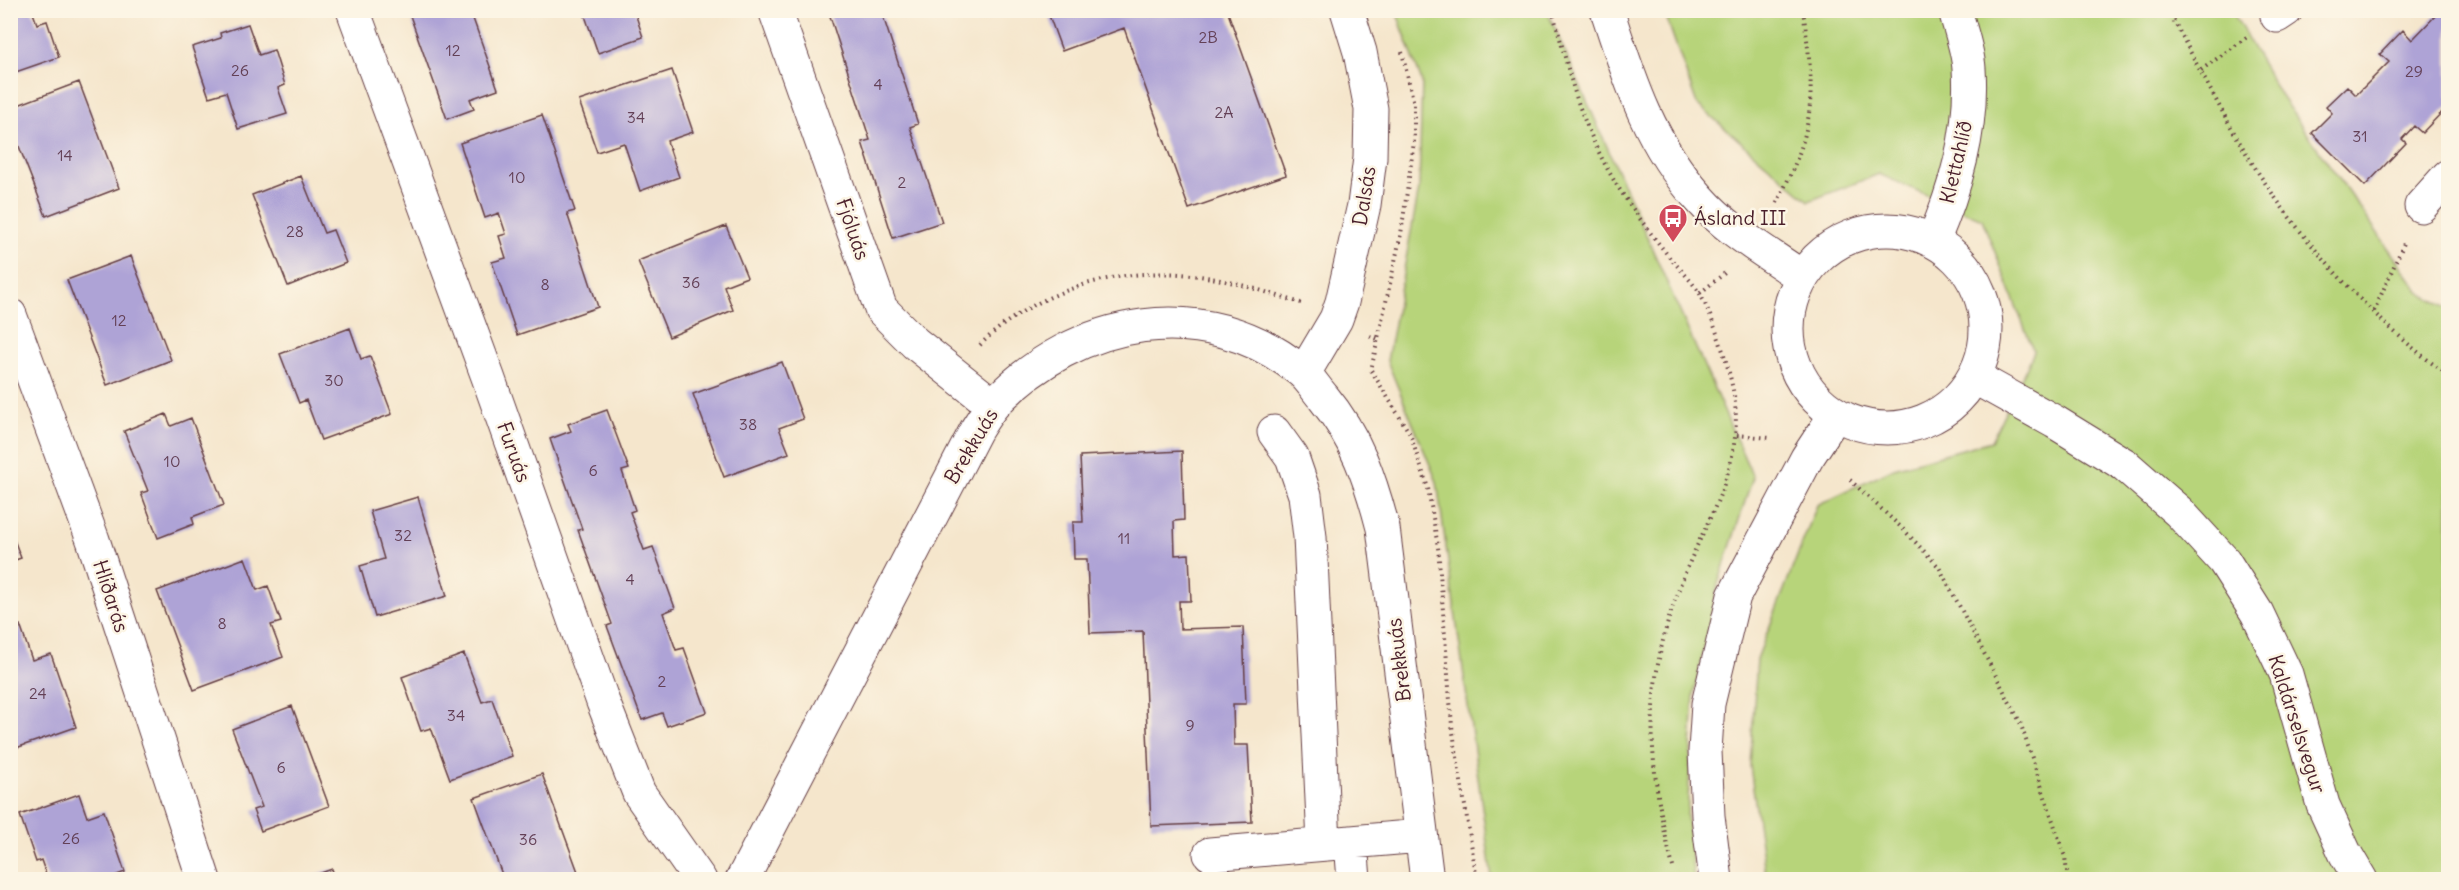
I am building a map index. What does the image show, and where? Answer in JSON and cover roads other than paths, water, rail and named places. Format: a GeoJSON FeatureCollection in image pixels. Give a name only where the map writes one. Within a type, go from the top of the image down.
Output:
{"type":"FeatureCollection","features":[{"type":"Feature","properties":{"kind":"street","name":"Furuás"},"geometry":{"type":"LineString","coordinates":[[352,10],[488,377],[603,702],[639,793],[700,879]]}},
{"type":"Feature","properties":{"kind":"street","name":"Fjóluás"},"geometry":{"type":"LineString","coordinates":[[775,10],[881,309],[915,343],[993,405]]}},
{"type":"Feature","properties":{"kind":"street","name":"Dalsás"},"geometry":{"type":"LineString","coordinates":[[1304,373],[1336,319],[1342,302],[1364,205],[1370,158],[1371,109],[1360,52],[1347,10]]}},
{"type":"Feature","properties":{"kind":"street"},"geometry":{"type":"LineString","coordinates":[[1607,10],[1643,115],[1669,159],[1701,200],[1735,231],[1802,277]]}},
{"type":"Feature","properties":{"kind":"street","name":"Klettahlíð"},"geometry":{"type":"LineString","coordinates":[[1933,241],[1956,179],[1967,126],[1970,68],[1955,10]]}},
{"type":"Feature","properties":{"kind":"street"},"geometry":{"type":"LineString","coordinates":[[2421,206],[2448,176]]}},
{"type":"Feature","properties":{"kind":"street"},"geometry":{"type":"LineString","coordinates":[[1885,230],[1910,233],[1933,241],[1954,256],[1971,276],[1982,300],[1985,335],[1983,352],[1974,377],[1958,398],[1937,415],[1913,425],[1886,428],[1860,425],[1836,414],[1815,398],[1800,377],[1791,353],[1789,318],[1792,301],[1802,277],[1818,258],[1838,243],[1860,234],[1885,230]]}},
{"type":"Feature","properties":{"kind":"street","name":"Hlíðarás"},"geometry":{"type":"LineString","coordinates":[[10,315],[93,540],[204,879]]}},
{"type":"Feature","properties":{"kind":"street","name":"Brekkuás"},"geometry":{"type":"LineString","coordinates":[[742,879],[975,430],[993,405],[1044,361],[1077,344],[1148,323],[1187,324],[1227,332],[1271,351],[1304,373],[1337,415],[1359,450],[1383,528],[1427,879]]}},
{"type":"Feature","properties":{"kind":"street","name":"Kaldárselsvegur"},"geometry":{"type":"LineString","coordinates":[[1974,377],[2055,422],[2124,465],[2179,513],[2224,561],[2257,613],[2286,674],[2323,806],[2345,853],[2361,879]]}},
{"type":"Feature","properties":{"kind":"street"},"geometry":{"type":"LineString","coordinates":[[1716,879],[1708,816],[1705,751],[1708,704],[1734,596],[1807,458],[1836,414]]}},
{"type":"Feature","properties":{"kind":"street"},"geometry":{"type":"LineString","coordinates":[[1274,432],[1292,457],[1305,495],[1338,843],[1354,879]]}},
{"type":"Feature","properties":{"kind":"street"},"geometry":{"type":"LineString","coordinates":[[1210,854],[1420,836]]}},
{"type":"Feature","properties":{"kind":"place","name":"Ásland III"},"geometry":{"type":"Point","coordinates":[1673,244]}}]}
